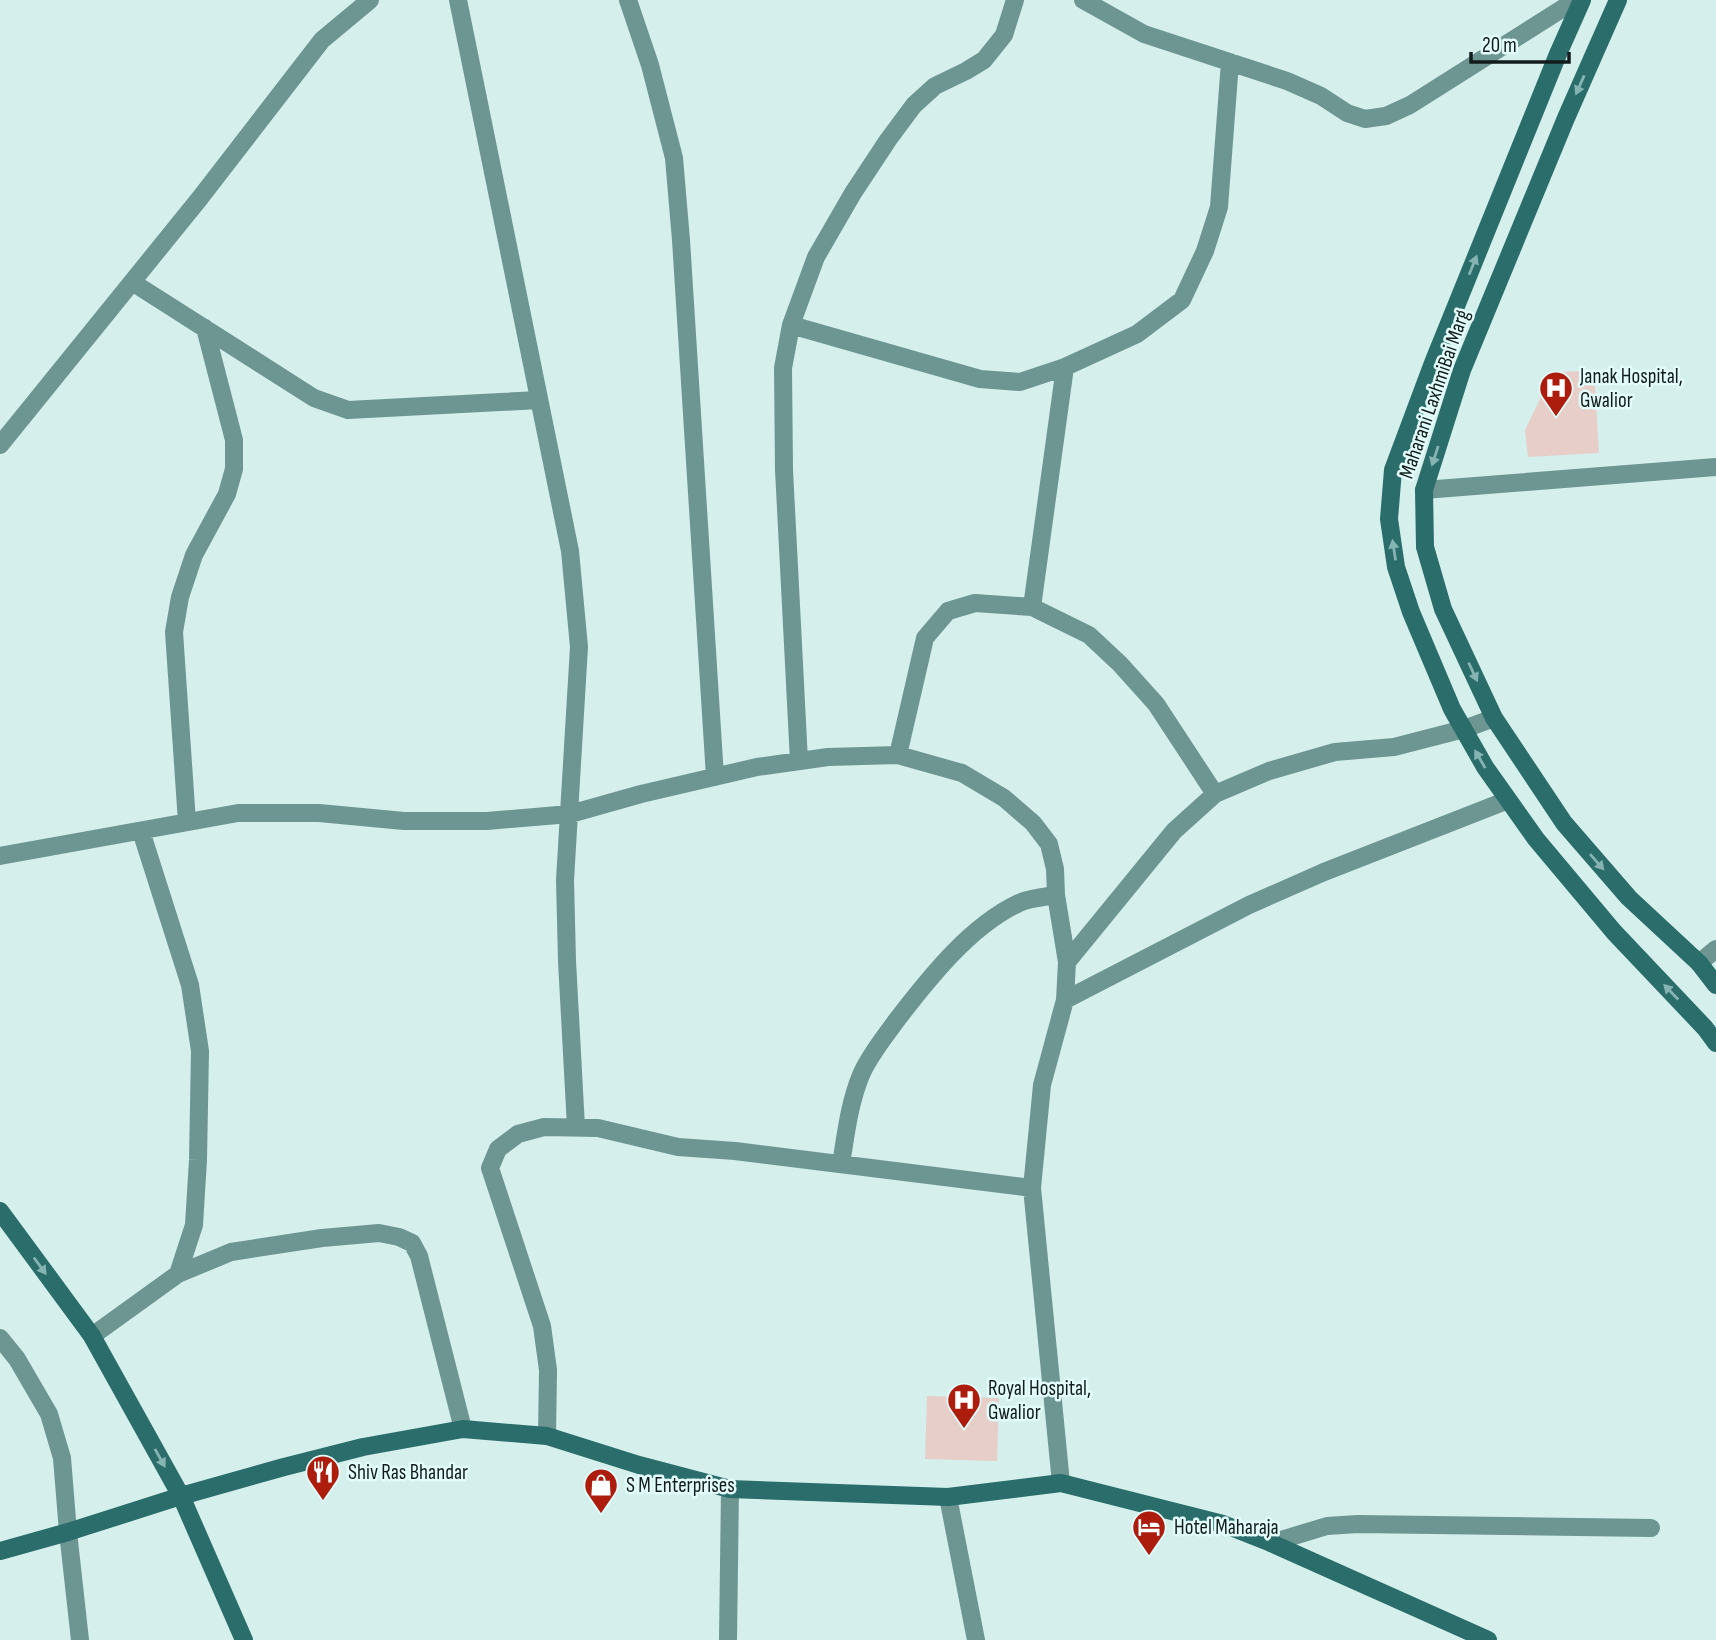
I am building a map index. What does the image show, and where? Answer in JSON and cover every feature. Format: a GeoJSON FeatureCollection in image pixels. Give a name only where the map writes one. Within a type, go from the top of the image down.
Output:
{"type":"FeatureCollection","features":[{"type":"Feature","properties":{"kind":"main road"},"geometry":{"type":"LineString","coordinates":[[1579,0],[1433,363],[1393,470],[1389,519],[1396,566],[1411,612],[1452,709],[1485,767],[1535,839],[1614,932],[1716,1043]]}},
{"type":"Feature","properties":{"kind":"main road","name":"Maharani LaxhmiBai Marg"},"geometry":{"type":"LineString","coordinates":[[1618,0],[1462,370],[1424,490],[1425,547],[1443,609],[1494,718],[1564,823],[1629,898],[1699,963],[1716,985]]}},
{"type":"Feature","properties":{"kind":"main road"},"geometry":{"type":"LineString","coordinates":[[0,1210],[92,1336],[181,1496],[244,1640]]}},
{"type":"Feature","properties":{"kind":"main road"},"geometry":{"type":"LineString","coordinates":[[0,1551],[284,1466],[363,1447],[463,1429],[547,1436],[639,1465],[730,1489],[948,1497],[1061,1483],[1223,1524],[1488,1640]]}},
{"type":"Feature","properties":{"kind":"street"},"geometry":{"type":"LineString","coordinates":[[0,444],[200,198],[322,40],[370,0]]}},
{"type":"Feature","properties":{"kind":"street"},"geometry":{"type":"LineString","coordinates":[[458,0],[570,551],[579,647],[565,880],[576,1127]]}},
{"type":"Feature","properties":{"kind":"street"},"geometry":{"type":"LineString","coordinates":[[628,0],[650,65],[674,158],[715,777]]}},
{"type":"Feature","properties":{"kind":"street"},"geometry":{"type":"LineString","coordinates":[[799,761],[784,470],[783,368],[791,325],[816,257],[888,139],[914,104],[934,86],[985,60],[1004,35],[1015,0]]}},
{"type":"Feature","properties":{"kind":"street"},"geometry":{"type":"LineString","coordinates":[[1083,0],[1144,34],[1299,86],[1347,113],[1366,119],[1386,116],[1410,105],[1579,0]]}},
{"type":"Feature","properties":{"kind":"street"},"geometry":{"type":"LineString","coordinates":[[791,325],[980,379],[1020,382],[1065,367],[1137,334],[1182,300],[1205,251],[1219,207],[1230,62]]}},
{"type":"Feature","properties":{"kind":"street"},"geometry":{"type":"LineString","coordinates":[[132,282],[314,398],[348,410],[539,400]]}},
{"type":"Feature","properties":{"kind":"street"},"geometry":{"type":"LineString","coordinates":[[187,822],[174,632],[180,597],[194,555],[227,494],[234,469],[234,440],[205,328]]}},
{"type":"Feature","properties":{"kind":"street"},"geometry":{"type":"LineString","coordinates":[[1032,607],[1065,367]]}},
{"type":"Feature","properties":{"kind":"street"},"geometry":{"type":"LineString","coordinates":[[1424,490],[1716,467]]}},
{"type":"Feature","properties":{"kind":"street"},"geometry":{"type":"LineString","coordinates":[[898,755],[925,638],[948,611],[975,603],[1032,607],[1089,635],[1120,664],[1156,704],[1215,794]]}},
{"type":"Feature","properties":{"kind":"street"},"geometry":{"type":"LineString","coordinates":[[1067,962],[1174,831],[1215,794],[1269,771],[1335,752],[1395,747],[1464,729],[1494,718]]}},
{"type":"Feature","properties":{"kind":"street"},"geometry":{"type":"LineString","coordinates":[[0,856],[238,813],[319,813],[404,821],[487,821],[570,814],[757,767],[828,757],[898,755],[962,774],[1004,798],[1033,822],[1049,844],[1055,869],[1056,895],[1067,962],[1065,1000],[1042,1085],[1032,1188],[1061,1483]]}},
{"type":"Feature","properties":{"kind":"street"},"geometry":{"type":"LineString","coordinates":[[1065,1000],[1249,905],[1324,872],[1508,800]]}},
{"type":"Feature","properties":{"kind":"street"},"geometry":{"type":"LineString","coordinates":[[141,831],[190,985],[200,1051],[194,1225],[178,1274]]}},
{"type":"Feature","properties":{"kind":"street"},"geometry":{"type":"LineString","coordinates":[[841,1164],[848,1116],[862,1074],[880,1043],[930,979],[992,919],[1022,902],[1056,895]]}},
{"type":"Feature","properties":{"kind":"street"},"geometry":{"type":"LineString","coordinates":[[1699,963],[1716,949]]}},
{"type":"Feature","properties":{"kind":"street"},"geometry":{"type":"LineString","coordinates":[[547,1436],[548,1370],[542,1326],[490,1168],[498,1149],[518,1134],[544,1127],[598,1128],[678,1147],[735,1151],[1032,1188]]}},
{"type":"Feature","properties":{"kind":"street"},"geometry":{"type":"LineString","coordinates":[[92,1336],[178,1274],[231,1252],[322,1238],[379,1233],[399,1237],[412,1243],[419,1256],[463,1429]]}},
{"type":"Feature","properties":{"kind":"street"},"geometry":{"type":"LineString","coordinates":[[0,1338],[17,1359],[49,1414],[62,1458],[80,1640]]}},
{"type":"Feature","properties":{"kind":"street"},"geometry":{"type":"LineString","coordinates":[[728,1640],[730,1489]]}},
{"type":"Feature","properties":{"kind":"street"},"geometry":{"type":"LineString","coordinates":[[948,1497],[976,1640]]}},
{"type":"Feature","properties":{"kind":"street"},"geometry":{"type":"LineString","coordinates":[[1271,1543],[1327,1526],[1358,1524],[1651,1528]]}},
{"type":"Feature","properties":{"kind":"building"},"geometry":{"type":"Polygon","coordinates":[[[1594,371],[1599,453],[1528,457],[1525,430],[1553,372],[1594,371]]]}},
{"type":"Feature","properties":{"kind":"building"},"geometry":{"type":"Polygon","coordinates":[[[927,1396],[999,1398],[997,1461],[925,1459],[927,1396]]]}},
{"type":"Feature","properties":{"kind":"place","name":"Janak Hospital, Gwalior"},"geometry":{"type":"Point","coordinates":[1556,418]}},
{"type":"Feature","properties":{"kind":"place","name":"Royal Hospital, Gwalior"},"geometry":{"type":"Point","coordinates":[964,1430]}},
{"type":"Feature","properties":{"kind":"place","name":"Shiv Ras Bhandar"},"geometry":{"type":"Point","coordinates":[323,1502]}},
{"type":"Feature","properties":{"kind":"place","name":"S M Enterprises"},"geometry":{"type":"Point","coordinates":[601,1515]}},
{"type":"Feature","properties":{"kind":"place","name":"Hotel Maharaja"},"geometry":{"type":"Point","coordinates":[1149,1557]}}]}
